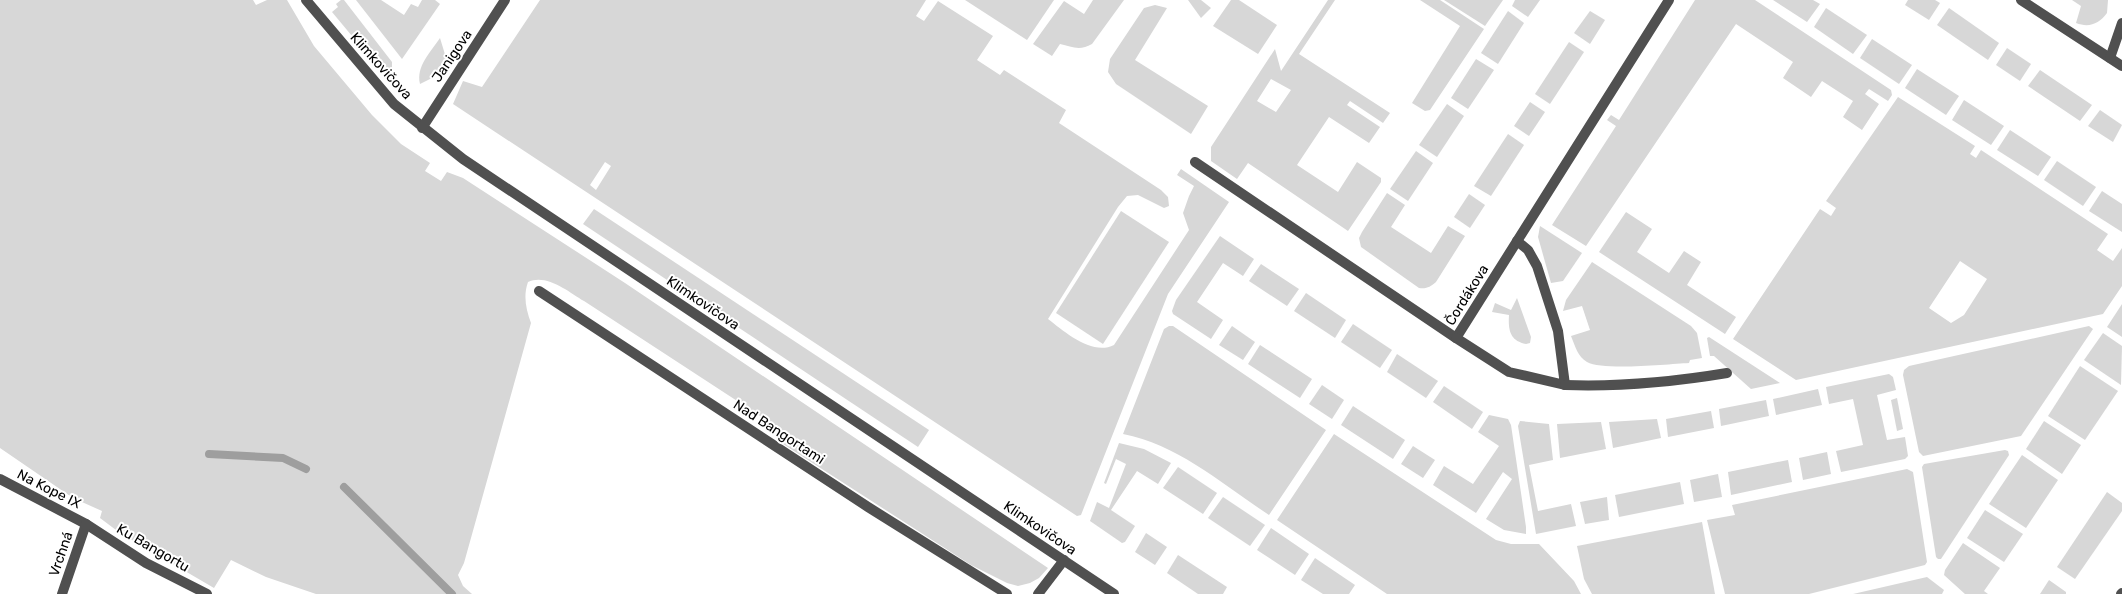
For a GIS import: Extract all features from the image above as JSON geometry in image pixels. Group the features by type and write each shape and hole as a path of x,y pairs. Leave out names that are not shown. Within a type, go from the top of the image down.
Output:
{"street":[{"name":"Klimkovičova","path":"306,0 394,104 463,159 1114,594"},
{"name":"Janigova","path":"422,128 505,0"},
{"name":"Čordákova","path":"1195,162 1456,338 1669,0"},
{"path":"2021,0 2122,66"},
{"path":"2110,58 2122,23"},
{"path":"1517,241 1528,250 1537,266 1558,331 1565,385"},
{"name":"Nad Bangortami","path":"539,291 868,507 1007,594"},
{"path":"1456,338 1509,372 1565,385 1606,386 1646,384 1689,380 1728,372"},
{"name":"Na Kope IX","path":"0,479 86,524"},
{"name":"Vrchná","path":"62,594 86,524"},
{"name":"Ku Bangortu","path":"86,524 146,563 207,594"},
{"path":"1038,594 1064,560"}],"shaded area":[{"path":"0,0 253,0 256,5 267,0 287,0 314,46 372,115 401,144 430,163 425,171 441,181 447,172 463,178 625,283 1048,568 1039,578 1018,586 1007,583 971,565 780,442 768,421 564,289 550,282 535,280 528,282 525,297 531,323 464,563 458,575 463,586 472,594 316,594 266,577 231,560 214,588 120,533 100,518 102,511 73,498 0,448"},
{"path":"344,0 392,62 392,68 387,76 381,70 378,60 372,60 332,12 338,7 336,4"},
{"path":"356,0 381,0 404,15 411,4 418,7 422,0 435,0 440,4 402,59"},
{"path":"540,0 926,0 916,16 924,21 938,1 993,36 977,60 1000,75 1004,70 1066,110 1059,123 1161,190 1168,197 1169,206 1164,208 1138,195 1127,196 1118,207 1048,319 1079,341 1097,347 1106,348 1114,345 1189,230 1183,213 1194,186 1177,175 1181,169 1229,202 1168,294 1081,515 1077,516 453,104 463,81 482,87","holes":["605,162 611,166 596,190 590,185"]},
{"path":"965,0 1054,0 1027,40"},
{"path":"1093,0 1124,0 1092,44 1080,48 1060,44 1052,56 1033,44 1064,1 1084,14"},
{"path":"1188,0 1201,0 1211,8 1201,18"},
{"path":"1231,0 1239,0 1277,25 1258,54 1213,26"},
{"path":"1328,0 1335,0 1299,54 1390,113 1383,123 1350,101 1347,105 1380,127 1369,143 1329,117 1297,165 1338,192 1357,162 1381,178 1381,182 1348,231 1248,163 1237,179 1211,161 1211,147 1275,49 1281,71","holes":["1271,79 1291,90 1276,112 1257,101"]},
{"path":"1420,0 1440,0 1484,29 1430,110 1425,111 1412,103 1460,26"},
{"path":"1444,0 1503,0 1485,26"},
{"path":"1515,0 1540,0 1528,17 1512,6"},
{"path":"1695,0 1755,0 1891,90 1892,95 1888,101 1869,89 1865,94 1879,104 1862,130 1843,117 1853,101 1822,81 1811,97 1783,78 1793,62 1736,24 1586,246 1552,225 1616,126 1607,120 1611,115 1619,120"},
{"path":"1773,0 1813,0 1820,4 1807,22"},
{"path":"1908,0 1935,0 1940,3 1929,20 1905,5"},
{"path":"2072,0 2108,0 2107,13 2101,20 2093,24 2076,23 2081,6"},
{"path":"1155,5 1167,8 1135,60 1208,106 1191,134 1116,84 1108,72 1110,59 1144,8"},
{"path":"1826,8 1867,35 1853,54 1814,27"},
{"path":"1949,8 1999,43 1988,60 1937,25"},
{"path":"1508,11 1524,23 1498,64 1481,53"},
{"path":"1590,11 1605,20 1590,44 1574,33"},
{"path":"440,38 447,61 432,78 420,84 419,77 422,65"},
{"path":"1872,39 1912,65 1899,84 1860,58"},
{"path":"1569,42 1584,52 1550,104 1535,94"},
{"path":"2007,48 2031,64 2020,81 1996,65"},
{"path":"1476,59 1494,70 1468,109 1451,98"},
{"path":"1917,69 1959,96 1946,115 1905,88"},
{"path":"2040,70 2092,105 2080,121 2028,86"},
{"path":"1898,97 1975,146 1970,154 1976,158 1981,150 2108,234 2097,250 2113,261 2122,248 2122,286 2103,314 1796,380 1733,339 1820,209 1831,216 1836,208 1826,201","holes":["1960,261 1987,279 1964,315 1951,323 1929,308"]},
{"path":"1964,100 2004,126 1991,145 1952,120"},
{"path":"1530,102 1545,112 1529,136 1514,126"},
{"path":"1447,104 1464,116 1437,157 1419,145"},
{"path":"2100,110 2122,125 2113,142 2088,126"},
{"path":"2010,130 2051,157 2038,176 1997,150"},
{"path":"1508,134 1524,145 1491,196 1474,186"},
{"path":"1416,151 1433,163 1408,201 1390,189"},
{"path":"2057,161 2096,187 2083,206 2044,180"},
{"path":"2102,191 2122,204 2122,232 2089,211"},
{"path":"1387,193 1405,205 1391,227 1431,253 1448,226 1465,236 1436,282 1428,287 1419,288 1361,247 1359,238"},
{"path":"1469,194 1485,205 1470,228 1454,217"},
{"path":"594,209 929,430 918,447 583,224"},
{"path":"1121,211 1169,242 1103,344 1056,313"},
{"path":"1626,212 1652,229 1637,252 1669,273 1684,251 1701,262 1687,285 1736,317 1725,334 1599,252"},
{"path":"1540,226 1582,253 1563,281 1551,283 1538,237"},
{"path":"1220,236 1254,259 1243,276 1223,263 1197,302 1223,320 1211,339 1173,314 1172,311 1176,300"},
{"path":"1592,262 1691,326 1697,333 1702,358 1690,360 1689,363 1621,367 1595,365 1584,360 1577,351 1571,336 1590,330 1582,306 1563,311 1566,300"},
{"path":"1261,264 1299,289 1287,306 1249,281"},
{"path":"1306,293 1346,320 1335,338 1294,311"},
{"path":"1517,298 1531,337 1530,343 1526,344 1516,340 1511,334 1509,315 1492,312 1495,303 1511,310"},
{"path":"2122,304 2122,337 2107,327"},
{"path":"1353,324 1392,350 1380,368 1341,342"},
{"path":"1173,326 1326,430 1269,515 1181,456 1143,439 1123,434 1164,329"},
{"path":"1232,326 1255,342 1243,360 1219,345"},
{"path":"2089,326 2093,329 2021,436 1923,456 1919,452 1903,375 1904,370 1909,366"},
{"path":"2103,333 2122,346 2121,385 2084,360"},
{"path":"1709,337 1780,383 1751,389 1714,356 1710,356 1707,338"},
{"path":"1260,345 1312,379 1300,398 1248,364"},
{"path":"1397,354 1438,381 1426,398 1387,372"},
{"path":"2080,366 2118,391 2085,440 2048,416"},
{"path":"1889,374 1893,377 1896,390 1877,395 1887,440 1905,437 1908,456 1905,459 1841,472 1836,451 1863,445 1853,399 1829,404 1826,387"},
{"path":"1322,385 1344,400 1332,419 1309,404"},
{"path":"1444,386 1483,412 1472,429 1433,402"},
{"path":"1818,389 1822,405 1776,415 1773,399"},
{"path":"1897,398 1903,429 1897,431 1891,400"},
{"path":"1766,400 1769,416 1721,426 1719,409"},
{"path":"1353,406 1405,440 1393,459 1341,425"},
{"path":"1711,411 1714,428 1668,437 1666,419"},
{"path":"1489,415 1508,419 1511,425 1526,534 1504,530 1486,519 1512,479 1503,472 1476,513 1433,485 1444,466 1473,484 1499,446 1478,432"},
{"path":"1657,419 1661,438 1613,448 1609,422"},
{"path":"1520,421 1549,424 1553,460 1529,465 1538,511 1571,504 1576,526 1536,534 1518,426"},
{"path":"2044,421 2081,445 2062,474 2026,449"},
{"path":"1601,422 1606,449 1560,458 1557,424"},
{"path":"1334,434 1496,540 1511,544 1539,544 1574,581 1581,594 1387,594 1277,520"},
{"path":"1119,443 1144,449 1171,463 1158,484 1137,471 1111,510 1135,526 1125,542 1122,543 1090,521 1097,502 1109,508 1126,464 1116,459 1106,484 1104,483"},
{"path":"1413,446 1435,460 1423,478 1401,464"},
{"path":"2008,451 2009,455 1941,559 1938,559 1936,557 1922,467 1924,464"},
{"path":"1827,452 1831,474 1803,480 1799,458"},
{"path":"2022,455 2058,480 2026,528 1989,504"},
{"path":"1788,460 1792,482 1731,495 1728,472"},
{"path":"1178,467 1217,493 1203,514 1163,488"},
{"path":"1907,469 1913,472 1927,562 1925,565 1809,594 1725,594 1707,520 1735,515 1732,505"},
{"path":"1718,474 1722,497 1694,502 1690,480"},
{"path":"1680,482 1684,504 1619,517 1615,495"},
{"path":"2107,492 2122,503 2122,511 2075,579 2057,567"},
{"path":"1223,497 1265,525 1250,546 1208,518"},
{"path":"1607,497 1609,520 1585,524 1580,502"},
{"path":"1985,510 2023,534 2004,562 1967,538"},
{"path":"1702,522 1715,594 1592,594 1584,579 1577,546"},
{"path":"1271,528 1309,554 1295,575 1257,550"},
{"path":"1146,533 1167,547 1155,565 1135,552"},
{"path":"1963,543 2000,568 1984,591 1988,594 1965,594 1944,575 1945,570"},
{"path":"1178,555 1227,587 1223,594 1198,594 1167,573"},
{"path":"1315,558 1355,585 1349,594 1323,594 1301,580"},
{"path":"1927,577 1944,590 1942,594 1853,594"},
{"path":"2049,580 2066,592 2066,594 2040,594"}],"waterway":[{"path":"209,454 283,458 306,469"},
{"path":"344,487 452,594"}]}
